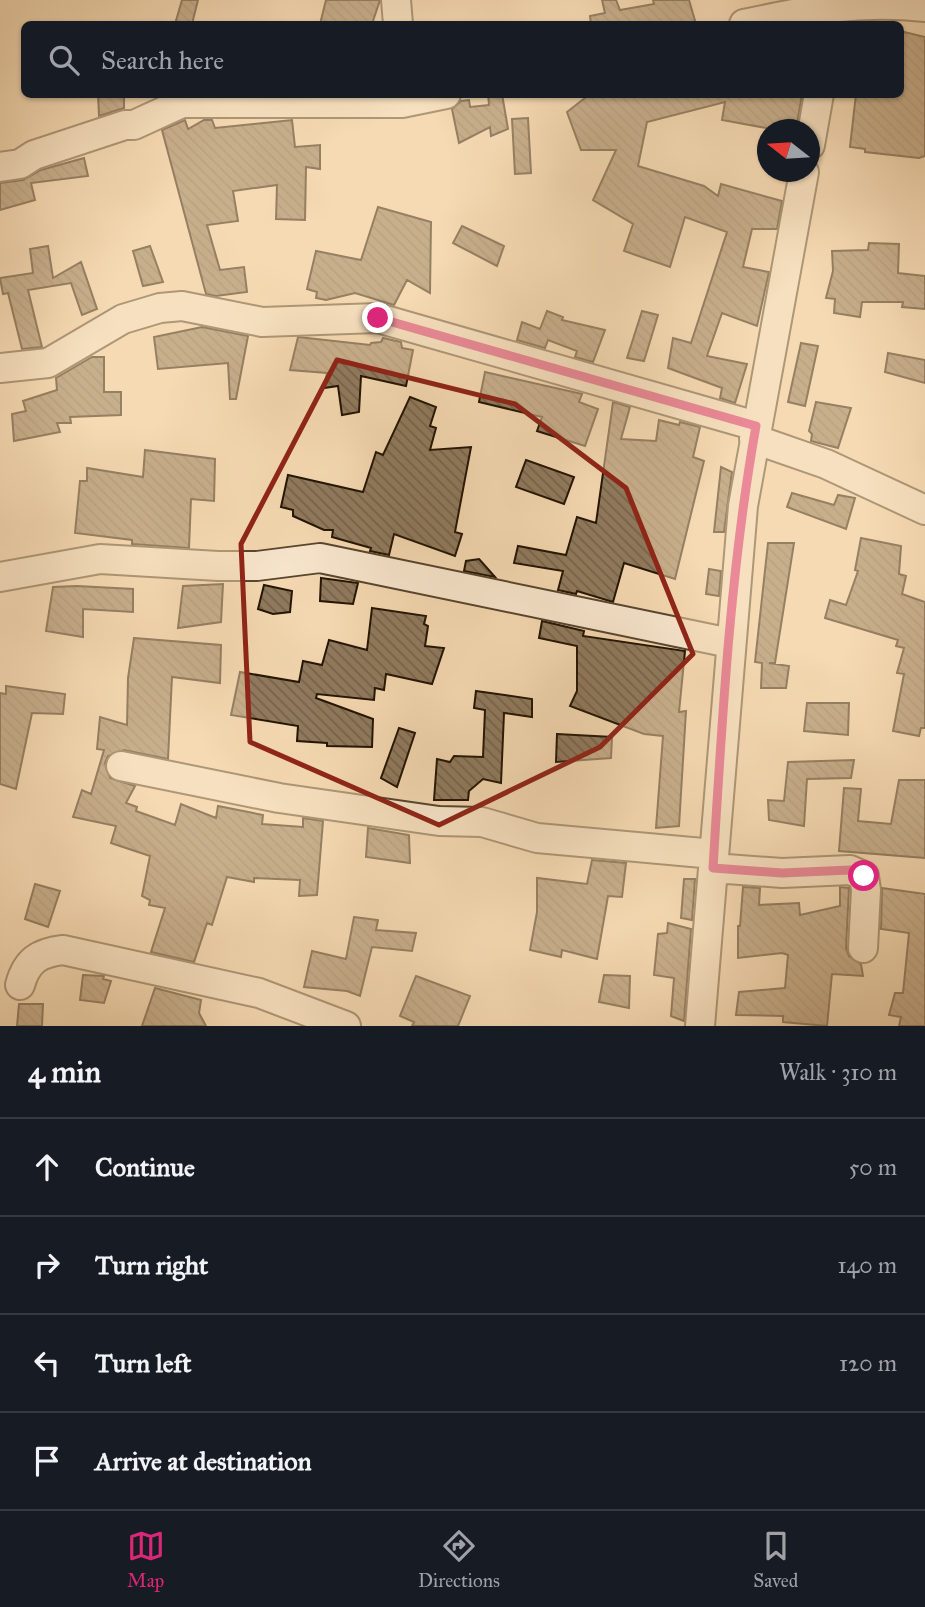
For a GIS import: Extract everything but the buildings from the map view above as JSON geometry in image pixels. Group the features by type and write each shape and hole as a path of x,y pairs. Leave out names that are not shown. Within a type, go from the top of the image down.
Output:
{"street":[{"path":"396,0 398,21"},
{"path":"762,21 836,9 865,1 925,7"},
{"path":"815,119 818,98"},
{"path":"0,166 20,164 34,155 125,125 134,125 182,103 402,99"},
{"path":"700,1026 743,506 802,182"},
{"path":"0,368 48,363 123,319 160,308 182,306 262,322 378,318 755,433 925,510"},
{"path":"0,578 100,559 257,566 320,558 730,643"},
{"path":"121,766 279,799 439,821 482,821 537,838 713,861 782,873 850,870 864,876 866,890 863,948"},
{"path":"20,985 23,973 35,957 63,950 259,993 346,1026"}],"highlighted area":[{"path":"337,360 515,404 626,488 693,654 600,747 439,825 250,742 241,544"}],"route":[{"path":"378,318 756,426 743,506 713,868 782,873 850,870 864,876"}]}
